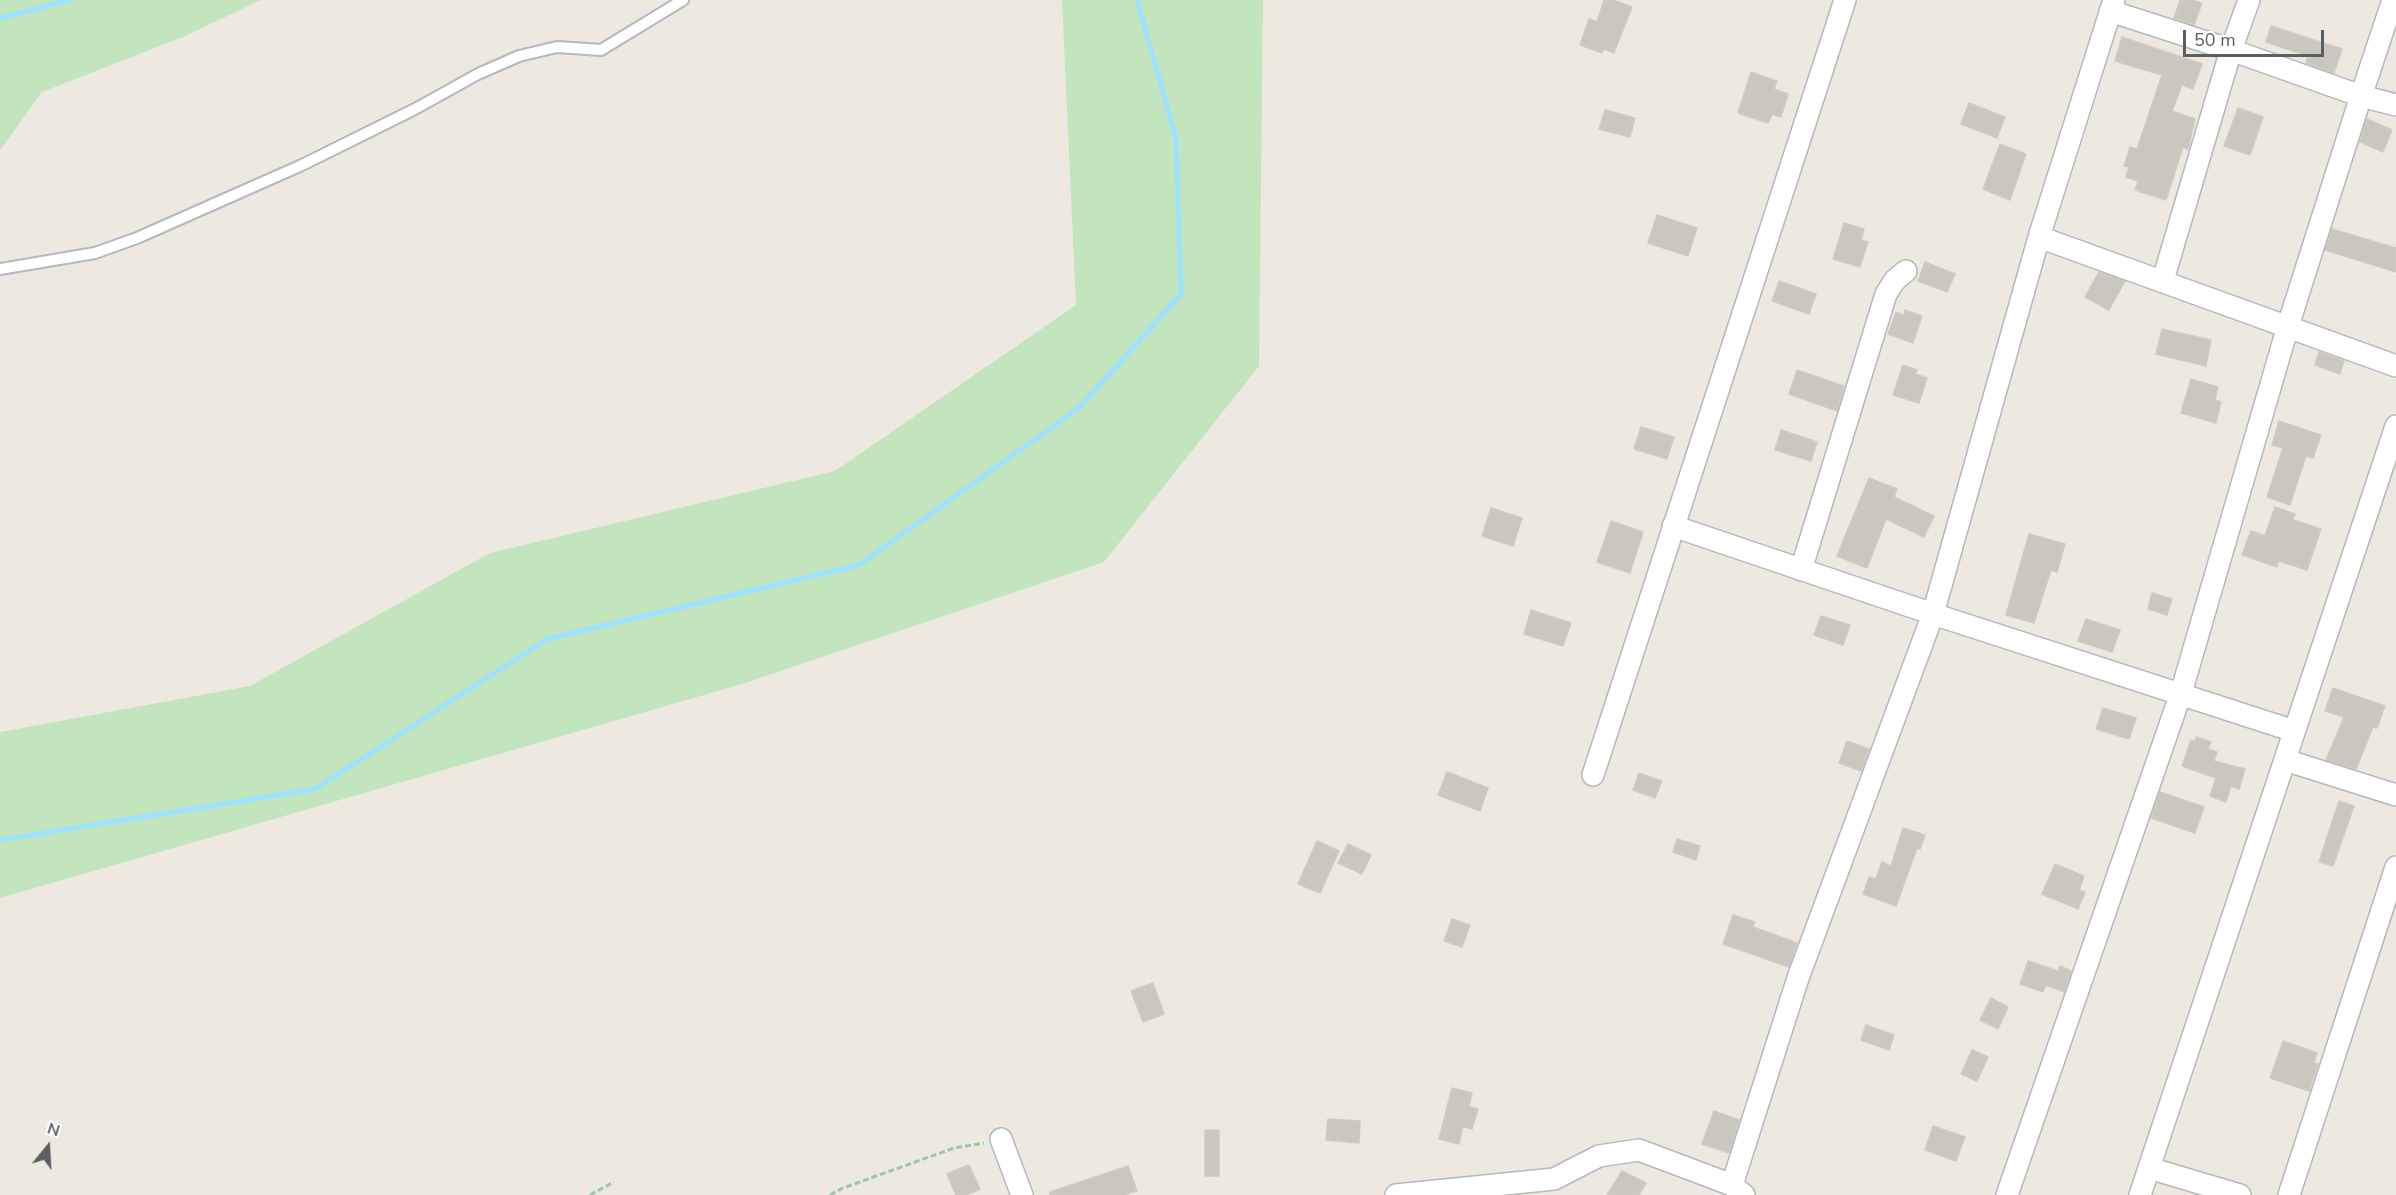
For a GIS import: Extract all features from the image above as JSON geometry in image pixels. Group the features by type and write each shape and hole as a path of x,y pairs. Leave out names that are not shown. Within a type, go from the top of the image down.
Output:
{"street":[{"path":"1593,775 1845,0"},
{"path":"2163,280 2231,50 2249,0"},
{"path":"2007,1195 2181,693 2288,326 2393,0"},
{"path":"1396,1195 1554,1179 1599,1156 1639,1149 1738,1190 1798,978 1933,614 2039,237 2097,49 2108,4 2361,96 2396,105"},
{"path":"2039,237 2396,366"},
{"path":"1801,570 1883,304 1895,280 1906,271"},
{"path":"2140,1195 2396,426"},
{"path":"1673,526 1933,614 2294,731"},
{"path":"2285,760 2396,795"},
{"path":"2289,1195 2396,867"},
{"path":"1001,1139 1022,1195"},
{"path":"2149,1168 2241,1195"}],"lane":[{"path":"0,269 95,254 136,238 302,165 415,109 478,74 519,56 557,47 601,50 683,0"}],"path":[{"path":"830,1195 843,1188 954,1149 1001,1139"},
{"path":"590,1195 614,1182"}],"green space":[{"path":"0,0 261,0 183,37 42,92 0,150"},
{"path":"1062,0 1263,0 1259,366 1104,562 742,684 0,898 0,732 250,686 490,553 835,471 1076,305"}],"building":[{"path":"1604,0 1613,0 1632,7 1614,53 1604,49 1602,53 1580,45 1589,19 1597,22"},
{"path":"2180,0 2202,3 2194,25 2174,18"},
{"path":"2271,26 2342,49 2334,73 2306,63 2308,56 2266,42"},
{"path":"2122,37 2202,64 2193,89 2182,85 2172,111 2195,119 2188,149 2183,147 2166,200 2135,190 2138,181 2126,177 2129,167 2124,166 2130,147 2137,149 2162,75 2115,61"},
{"path":"1751,72 1777,81 1774,89 1788,94 1781,117 1772,114 1768,123 1738,113"},
{"path":"1969,103 2005,117 1997,138 1961,124"},
{"path":"2238,108 2263,117 2250,155 2224,146"},
{"path":"1605,110 1635,118 1630,137 1599,129"},
{"path":"2367,119 2392,130 2383,152 2360,142"},
{"path":"2000,144 2026,154 2010,200 1983,189"},
{"path":"1657,215 1697,228 1688,256 1648,243"},
{"path":"1844,223 1864,229 1861,240 1868,242 1860,267 1833,259"},
{"path":"2332,229 2396,248 2396,272 2325,250"},
{"path":"1925,262 1955,274 1947,292 1918,281"},
{"path":"2099,272 2125,281 2109,310 2085,297"},
{"path":"1779,281 1816,294 1809,314 1772,301"},
{"path":"1905,310 1922,316 1913,343 1888,334 1896,312 1904,315"},
{"path":"2162,329 2211,340 2206,366 2156,354"},
{"path":"2319,352 2344,361 2340,374 2315,365"},
{"path":"1903,365 1917,370 1915,374 1927,378 1919,403 1893,395"},
{"path":"1797,370 1844,386 1837,411 1789,394"},
{"path":"2191,379 2218,387 2215,400 2221,402 2216,423 2181,413"},
{"path":"2279,421 2321,435 2313,458 2306,456 2290,505 2267,497 2283,448 2272,445"},
{"path":"1641,427 1674,437 1667,459 1634,449"},
{"path":"1781,430 1817,442 1811,461 1775,450"},
{"path":"1869,478 1897,489 1894,497 1934,516 1924,537 1886,519 1867,568 1837,556"},
{"path":"2275,507 2295,514 2293,520 2321,529 2307,570 2279,561 2277,567 2242,555 2251,531 2265,536"},
{"path":"1491,508 1522,518 1513,546 1482,536"},
{"path":"1611,521 1643,532 1630,573 1597,562"},
{"path":"2029,534 2065,544 2057,572 2051,570 2034,623 2006,615"},
{"path":"2152,593 2172,599 2167,615 2148,609"},
{"path":"1531,610 1571,623 1563,646 1524,634"},
{"path":"1821,616 1850,625 1843,645 1814,635"},
{"path":"2086,619 2120,630 2112,652 2078,641"},
{"path":"2333,688 2385,706 2377,728 2373,727 2356,769 2326,760 2344,717 2325,711"},
{"path":"2103,708 2136,718 2129,739 2096,729"},
{"path":"2196,737 2211,742 2208,749 2217,752 2214,761 2245,769 2239,789 2231,786 2226,802 2210,796 2216,778 2182,766 2191,740 2195,741"},
{"path":"1847,741 1869,749 1861,771 1839,763"},
{"path":"1447,772 1488,788 1480,811 1438,795"},
{"path":"1639,773 1662,781 1655,798 1633,790"},
{"path":"2160,792 2204,807 2195,833 2151,818"},
{"path":"2339,801 2354,806 2333,866 2319,862"},
{"path":"1903,828 1925,835 1920,849 1917,848 1896,906 1863,894 1869,877 1876,879 1882,862 1891,866"},
{"path":"1677,839 1700,846 1696,860 1673,852"},
{"path":"1317,841 1339,851 1320,893 1298,884"},
{"path":"1348,844 1371,855 1362,874 1338,863"},
{"path":"2055,864 2084,876 2079,890 2085,892 2078,909 2042,894"},
{"path":"1733,915 1755,922 1753,927 1797,943 1789,967 1723,944"},
{"path":"1452,919 1470,925 1462,947 1444,941"},
{"path":"2028,961 2058,971 2060,966 2071,971 2064,992 2046,985 2043,992 2020,984"},
{"path":"1153,983 1164,1014 1143,1022 1131,991"},
{"path":"1991,998 2008,1007 1998,1029 1980,1020"},
{"path":"1866,1025 1894,1035 1889,1050 1861,1040"},
{"path":"2283,1041 2317,1053 2314,1063 2318,1064 2309,1091 2270,1078"},
{"path":"1972,1050 1988,1057 1977,1081 1961,1074"},
{"path":"1452,1088 1472,1093 1469,1107 1478,1109 1472,1129 1463,1126 1459,1144 1439,1139"},
{"path":"1714,1111 1739,1120 1729,1153 1702,1144"},
{"path":"1328,1119 1360,1121 1359,1143 1326,1140"},
{"path":"1933,1126 1965,1137 1956,1161 1925,1150"},
{"path":"1205,1130 1219,1130 1219,1176 1205,1176"},
{"path":"969,1165 980,1189 967,1195 956,1195 947,1174"},
{"path":"1128,1166 1137,1191 1124,1195 1050,1195 1050,1192"},
{"path":"1622,1171 1646,1183 1639,1195 1607,1195"}],"waterway":[{"path":"0,18 69,0"},
{"path":"0,840 315,789 547,639 859,565 1079,408 1181,294 1176,138 1137,0"}]}
